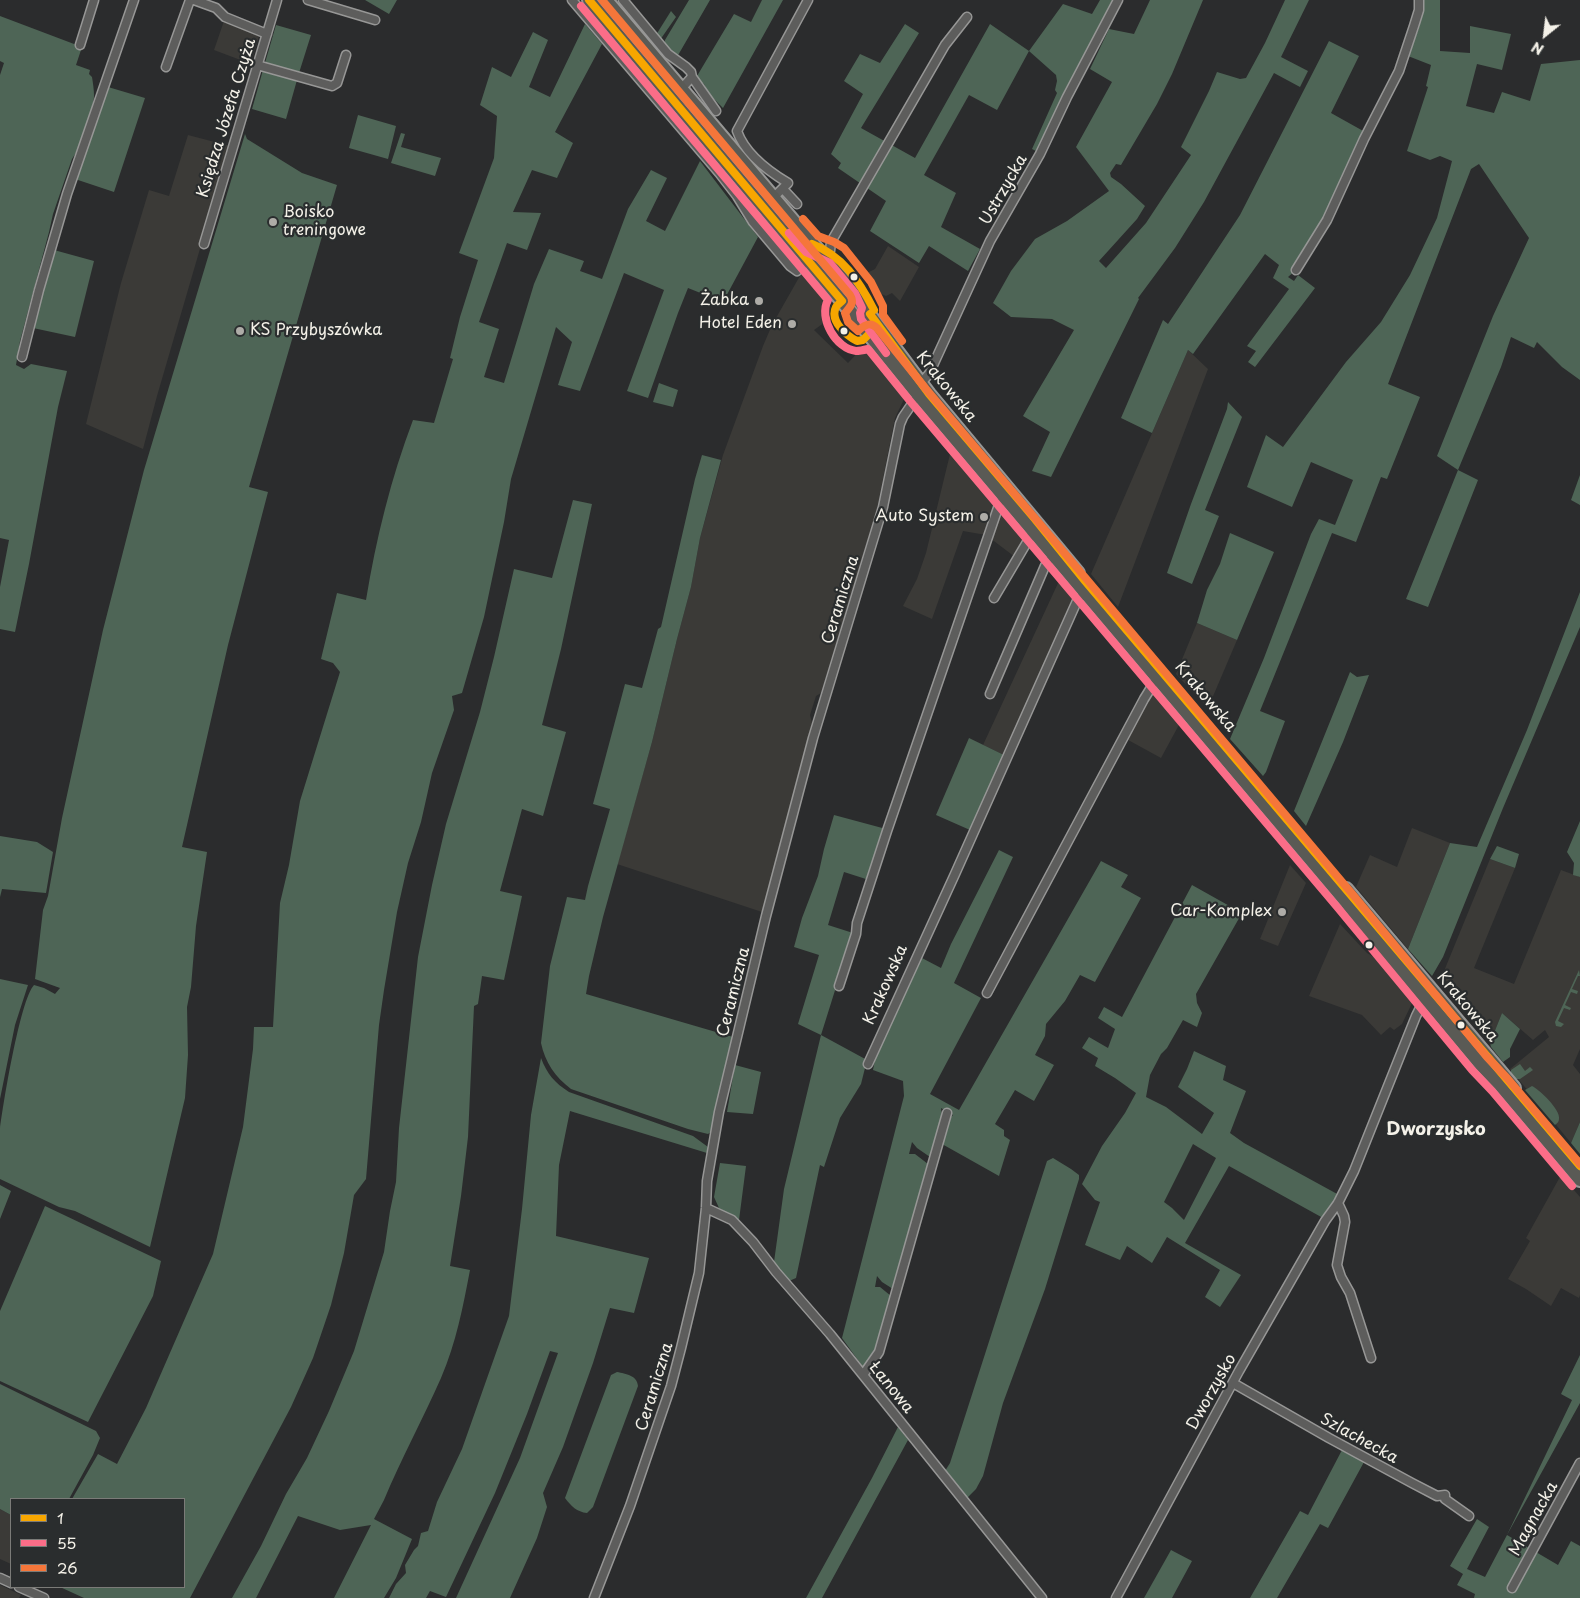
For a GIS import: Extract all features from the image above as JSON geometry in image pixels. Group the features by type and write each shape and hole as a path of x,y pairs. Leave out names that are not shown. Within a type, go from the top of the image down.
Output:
{"main road":[{"name":"Krakowska","path":"589,0 807,260 1086,581 1580,1180"},
{"name":"Krakowska","path":"606,0 866,308 919,389 1053,556 1339,894 1580,1165"}],"street":[{"path":"80,45 94,0"},
{"path":"22,357 67,194 134,0"},
{"path":"166,67 190,0"},
{"path":"194,0 216,8 225,18 267,34"},
{"name":"Księdza Józefa Czyża","path":"204,244 277,0"},
{"path":"308,0 375,20"},
{"path":"572,0 720,174 737,196 753,222 790,266 797,271 807,260"},
{"path":"623,0 668,54 691,72 692,77 716,111"},
{"path":"773,198 788,183 769,172 760,164 740,140 737,131 808,0"},
{"name":"Ustrzycka","path":"919,389 943,347 990,241 1036,161 1118,0"},
{"path":"1296,270 1327,220 1398,71 1419,10 1419,0"},
{"path":"830,251 831,242 945,45 967,16"},
{"path":"257,65 332,86 337,83 346,55"},
{"path":"681,89 692,77"},
{"path":"783,189 797,204"},
{"name":"Ceramiczna","path":"594,1598 630,1506 671,1386 699,1273 707,1181 719,1112 766,916 813,738 883,508 900,424 919,389"},
{"path":"839,986 887,830 1000,502 1004,497"},
{"path":"994,598 1033,532"},
{"path":"990,694 1045,566 1053,556"},
{"name":"Krakowska","path":"868,1064 1077,601 1085,593"},
{"path":"987,993 1144,698 1157,678"},
{"name":"Dworzysko","path":"1116,1598 1233,1383 1325,1221 1338,1202 1354,1171 1416,1016 1430,996"},
{"path":"862,1375 879,1352 947,1113"},
{"path":"1338,1202 1345,1222 1337,1265 1350,1293 1371,1358"},
{"name":"Łanowa","path":"706,1208 732,1220 753,1242 776,1272 830,1334 1042,1598"},
{"name":"Szlachecka","path":"1233,1383 1412,1483 1437,1496 1445,1495 1445,1499 1469,1516"},
{"name":"Magnacka","path":"1512,1588 1580,1463"},
{"path":"21,1588 44,1598"}],"shaded area":[{"path":"224,21 259,36 251,64 214,50"},
{"path":"188,135 230,146 143,449 86,424 121,283 149,190 169,196"},
{"path":"888,246 919,267 900,301 892,293 886,296 879,293 866,282 863,275 875,269"},
{"path":"801,274 831,307 828,320 814,330 848,363 864,346 905,397 895,418 877,509 821,693 816,696 810,715 812,723 762,912 617,864 652,742 691,587 700,538 723,455 772,325"},
{"path":"1188,350 1208,369 1118,607 1091,574"},
{"path":"951,450 1027,536 1015,557 986,535 963,531 932,619 903,606 917,579 926,553"},
{"path":"1059,581 1074,598 1004,755 983,745"},
{"path":"1197,623 1237,640 1208,708 1176,674"},
{"path":"1148,683 1180,723 1161,758 1119,735"},
{"path":"1412,828 1450,843 1408,949 1356,887 1370,855 1397,867"},
{"path":"1490,859 1515,868 1474,968 1514,984 1561,870 1580,877 1580,1049 1573,1065 1580,1074 1580,1122 1571,1143 1510,1069 1549,1037 1545,1030 1533,1040 1502,1013 1490,1043 1460,1004 1462,1000 1442,976"},
{"name":"Car-Komplex","path":"1290,865 1306,883 1278,946 1260,939"},
{"path":"1340,924 1367,953 1388,965 1415,997 1402,1024 1394,1030 1390,1027 1381,1035 1362,1015 1309,996"},
{"path":"1561,1175 1580,1197 1580,1295 1579,1298 1561,1288 1551,1306 1508,1279 1530,1241 1526,1238"},
{"path":"0,1509 10,1514 10,1564 0,1559"},
{"path":"0,1585 21,1595 19,1598 0,1598"}],"green space":[{"path":"365,0 397,0 389,14"},
{"path":"689,0 710,0 677,57 664,45 665,40"},
{"path":"762,0 783,0 723,108 708,93 704,84 697,80 697,76 734,14 751,22"},
{"path":"1100,0 1114,0 1036,151 1032,149 1057,93 1055,90 1057,81 1056,75 1029,51 1063,4 1092,14"},
{"path":"1150,0 1203,0 1172,74 1157,104 1121,165 1116,164 1110,173 1111,177 1145,206 1137,219 1099,261 1106,268 1146,223 1191,155 1181,147 1217,72 1240,79 1246,78 1285,0 1309,0 1281,57 1308,71 1300,87 1274,73 1204,202 1175,248 1138,298 1051,477 1032,471 1050,432 1023,416 1074,330 1052,319 1011,317 993,303 1011,271 1035,239 1067,221 1109,191 1076,147 1112,82 1090,69 1109,29 1134,34"},
{"path":"1423,0 1440,0 1440,51 1470,53 1470,26 1511,34 1502,70 1477,64 1466,106 1494,113 1502,92 1530,101 1541,64 1580,60 1580,380 1562,367 1537,342 1534,348 1511,337 1501,367 1458,470 1437,456 1493,316 1529,238 1479,164 1471,169 1388,384 1420,397 1387,479 1381,477 1356,542 1332,533 1260,711 1285,721 1263,776 1230,739 1264,658 1311,534 1319,519 1335,525 1353,480 1311,462 1292,507 1247,487 1266,435 1283,447 1346,362 1381,322 1410,275 1437,218 1452,161 1440,156 1430,160 1407,151 1428,87 1426,86 1431,65 1408,56 1419,28"},
{"path":"671,11 676,17 660,40 656,35"},
{"path":"0,16 82,47 76,65 90,70 89,74 92,77 94,94 86,129 72,159 53,214 20,341 16,365 24,369 31,364 67,371 58,407 15,632 0,629 0,587 9,540 0,538 0,75 4,63 0,61"},
{"path":"585,24 602,44 555,132 573,143 557,178 532,170 513,212 541,213 527,250 507,243 479,322 499,329 484,377 504,383 534,284 549,249 584,261 580,271 602,279 628,209 651,170 667,178 646,221 665,231 700,161 758,237 723,302 688,288 648,398 627,391 664,290 624,273 580,391 558,385 572,342 556,327 511,479 484,617 462,693 452,696 454,710 432,773 421,822 408,863 397,912 379,1025 366,1179 354,1195 344,1253 331,1305 313,1358 291,1407 190,1598 84,1598 62,1588 185,1588 185,1498 73,1498 98,1454 117,1464 146,1408 213,1254 243,1127 254,1027 273,1027 280,903 289,865 300,801 340,672 333,663 321,659 337,593 366,600 374,554 385,509 413,420 434,423 453,359 450,358 460,317 478,260 459,253 494,158 497,116 480,105 492,67 511,77 533,32 548,40 529,87 550,97"},
{"path":"905,24 919,33 861,128 915,158 990,24 1029,51 997,110 969,95 924,175 956,193 941,227 980,249 968,271 929,246 919,263 870,231 886,201 838,168 841,163 831,154 863,94 844,81 860,54 880,63"},
{"path":"276,25 311,35 299,73 265,63"},
{"path":"1329,41 1359,56 1331,113 1365,132 1329,209 1296,270 1288,277 1294,281 1298,275 1315,288 1255,367 1248,362 1256,351 1247,346 1289,289 1273,278 1279,265 1265,254 1193,354 1188,350 1152,433 1121,418 1163,320 1168,324 1240,215"},
{"path":"263,70 297,80 286,119 252,109"},
{"path":"108,87 145,98 114,192 75,179"},
{"path":"358,115 396,126 388,159 349,148"},
{"path":"401,133 405,134 401,147 441,158 435,176 391,163"},
{"path":"245,134 247,139 302,173 337,185 249,487 268,492 228,645 182,847 207,852 187,1007 188,1055 185,1098 150,1247 75,1211 59,1207 0,1179 0,1129 13,1054 23,1010 29,995 34,985 55,994 60,988 35,979 43,910 48,896 62,818 103,630 144,470"},
{"path":"54,250 94,261 75,337 33,328"},
{"path":"659,383 678,390 673,407 653,402"},
{"path":"1228,402 1242,417 1205,510 1219,516 1192,584 1167,573"},
{"path":"702,455 721,460 700,538 691,587 652,742 603,917 586,994 733,1037 712,1131 708,1134 571,1089 552,1069 545,1057 541,1043 550,966 567,897 585,900 610,809 593,804 625,684 642,688 658,629 661,627"},
{"path":"1458,470 1478,480 1428,607 1406,599"},
{"path":"1580,475 1580,505 1571,500"},
{"path":"573,500 592,504 561,649 542,725 566,732 543,816 522,809 500,891 522,896 504,980 482,976 478,1004 474,1006 468,1137 450,1266 470,1270 458,1325 446,1365 374,1519 412,1539 396,1578 384,1598 334,1598 371,1525 340,1530 298,1516 256,1598 232,1598 261,1546 286,1494 307,1458 354,1351 384,1252 396,1182 399,1128 418,957 446,824 480,712 514,569 552,578"},
{"path":"1230,533 1274,552 1237,640 1197,623 1207,590 1220,564"},
{"path":"1580,592 1580,627 1503,808 1443,957 1432,976 1408,949 1450,843 1477,847 1527,730"},
{"path":"1350,672 1357,677 1369,675 1343,742 1306,826 1294,811"},
{"path":"969,738 1004,755 970,830 936,815"},
{"path":"834,815 886,829 869,880 844,872 828,925 853,933 821,1035 798,1024 819,955 794,947 802,918 818,876"},
{"path":"1580,821 1580,877 1573,875 1574,863 1567,852"},
{"path":"0,836 37,842 53,852 46,893 2,889 0,897"},
{"path":"1497,846 1519,854 1515,868 1490,859"},
{"path":"999,850 1013,857 954,983 981,998 930,1094 959,1110 1101,861 1128,875 1121,887 1141,898 1095,982 1080,975 1065,1001 1046,1024 1045,1036 1035,1055 1054,1065 1034,1101 1015,1090 995,1124 1004,1130 1004,1136 1010,1140 999,1176 942,1144 949,1119 953,1115 941,1108 942,1116 930,1157 912,1142 909,1154 915,1154 928,1164 893,1289 882,1282 877,1276 875,1287 880,1287 891,1296 877,1346 863,1367 842,1338 904,1096 903,1081 873,1070 875,1060 920,957 941,968 951,944"},
{"path":"1192,885 1242,913 1196,994 1197,1003 1202,1013 1197,1027 1183,1020 1150,1075 1146,1097 1166,1107 1202,1134 1214,1113 1178,1087 1194,1051 1226,1066 1223,1080 1246,1091 1230,1133 1244,1143 1339,1195 1323,1218 1229,1166 1185,1243 1241,1275 1220,1307 1205,1297 1220,1270 1167,1237 1152,1263 1127,1246 1120,1260 1085,1245 1100,1202 1095,1200 1082,1184 1102,1146 1125,1113 1136,1093 1095,1066 1098,1058 1082,1048 1089,1037 1108,1048 1115,1029 1098,1018 1104,1007 1122,1017","holes":["1193,1144 1216,1158 1184,1220 1164,1202"]},
{"path":"1579,970 1580,976 1578,976 1572,989 1578,991 1577,994 1571,992 1565,1005 1571,1008 1570,1010 1564,1008 1558,1021 1564,1024 1561,1027 1556,1026 1555,1022"},
{"path":"0,979 28,985 15,1025 0,1099"},
{"path":"1502,1013 1520,1029 1510,1049 1510,1057 1503,1062 1490,1043"},
{"path":"821,1035 867,1060 861,1084 840,1118 824,1167 820,1165 796,1278 789,1281 774,1262 784,1189"},
{"path":"541,1058 552,1078 569,1092 693,1136 708,1147 707,1153 570,1111 559,1165 556,1236 649,1258 634,1313 610,1308 593,1363 563,1447 543,1493 547,1507 537,1538 510,1598 456,1598 520,1458 558,1353 550,1351 495,1493 446,1597 430,1591 426,1598 389,1598 396,1584 406,1573 405,1565 418,1546 421,1533 428,1531 437,1502 462,1449 509,1316 531,1115"},
{"path":"1520,1064 1525,1071 1530,1067 1533,1070 1520,1079 1516,1079 1511,1070"},
{"path":"735,1065 761,1072 753,1114 727,1112"},
{"path":"1532,1086 1544,1095 1557,1110 1559,1120 1555,1125 1525,1090"},
{"path":"1580,1122 1580,1154 1571,1143"},
{"path":"1053,1158 1079,1175 1079,1179 1045,1289 1003,1403 983,1476 976,1489 967,1498 945,1471 950,1463 1047,1161"},
{"path":"720,1163 746,1166 739,1220 719,1208 714,1197"},
{"path":"0,1185 11,1191 0,1219"},
{"path":"45,1206 161,1261 153,1296 88,1422 0,1381 0,1311"},
{"path":"1580,1355 1580,1403 1507,1535 1572,1400 1561,1394"},
{"path":"617,1372 627,1374 636,1379 638,1386 593,1507 587,1513 574,1508 565,1498 611,1375"},
{"path":"0,1384 96,1431 100,1438 70,1498 10,1498 10,1514 0,1509"},
{"path":"898,1427 908,1440 822,1598 806,1598 872,1478"},
{"path":"1342,1450 1364,1462 1328,1528 1320,1524 1277,1598 1250,1598 1300,1511 1308,1515"},
{"path":"1477,1519 1489,1527 1467,1569 1485,1577 1507,1535 1558,1565 1571,1541 1580,1546 1580,1598 1474,1598 1475,1594 1457,1585 1463,1574 1450,1566"},
{"path":"1171,1550 1192,1561 1172,1598 1144,1598"}],"transit line":[{"name":"1","path":"589,0 842,301"},
{"name":"26","path":"602,0 850,295 852,303 845,313 848,322 858,331 867,325 877,328 926,389 1354,896 1487,1057 1580,1164"},
{"name":"55","path":"581,6 828,300 825,315 827,324 836,339 849,349 856,351 868,349 1472,1070 1572,1186"},
{"name":"26","path":"803,219 818,236 844,248 871,282 883,306 883,315 902,341"},
{"name":"55","path":"789,233 806,252 830,263 855,293 862,308 860,313 861,319 886,353"},
{"name":"1","path":"812,244 833,255 849,271 874,310"},
{"name":"1","path":"842,301 836,306 834,312 840,327 857,341 863,340 869,334"},
{"name":"1","path":"870,314 929,394 1580,1166"}],"place":[{"name":"Boisko treningowe","path":"273,222"},
{"name":"Żabka","path":"759,301"},
{"name":"Hotel Eden","path":"792,324"},
{"name":"KS Przybyszówka","path":"240,331"},
{"name":"Auto System","path":"984,517"},
{"name":"Car-Komplex","path":"1282,912"}],"district":[{"name":"Dworzysko","path":"1436,1130"}]}
